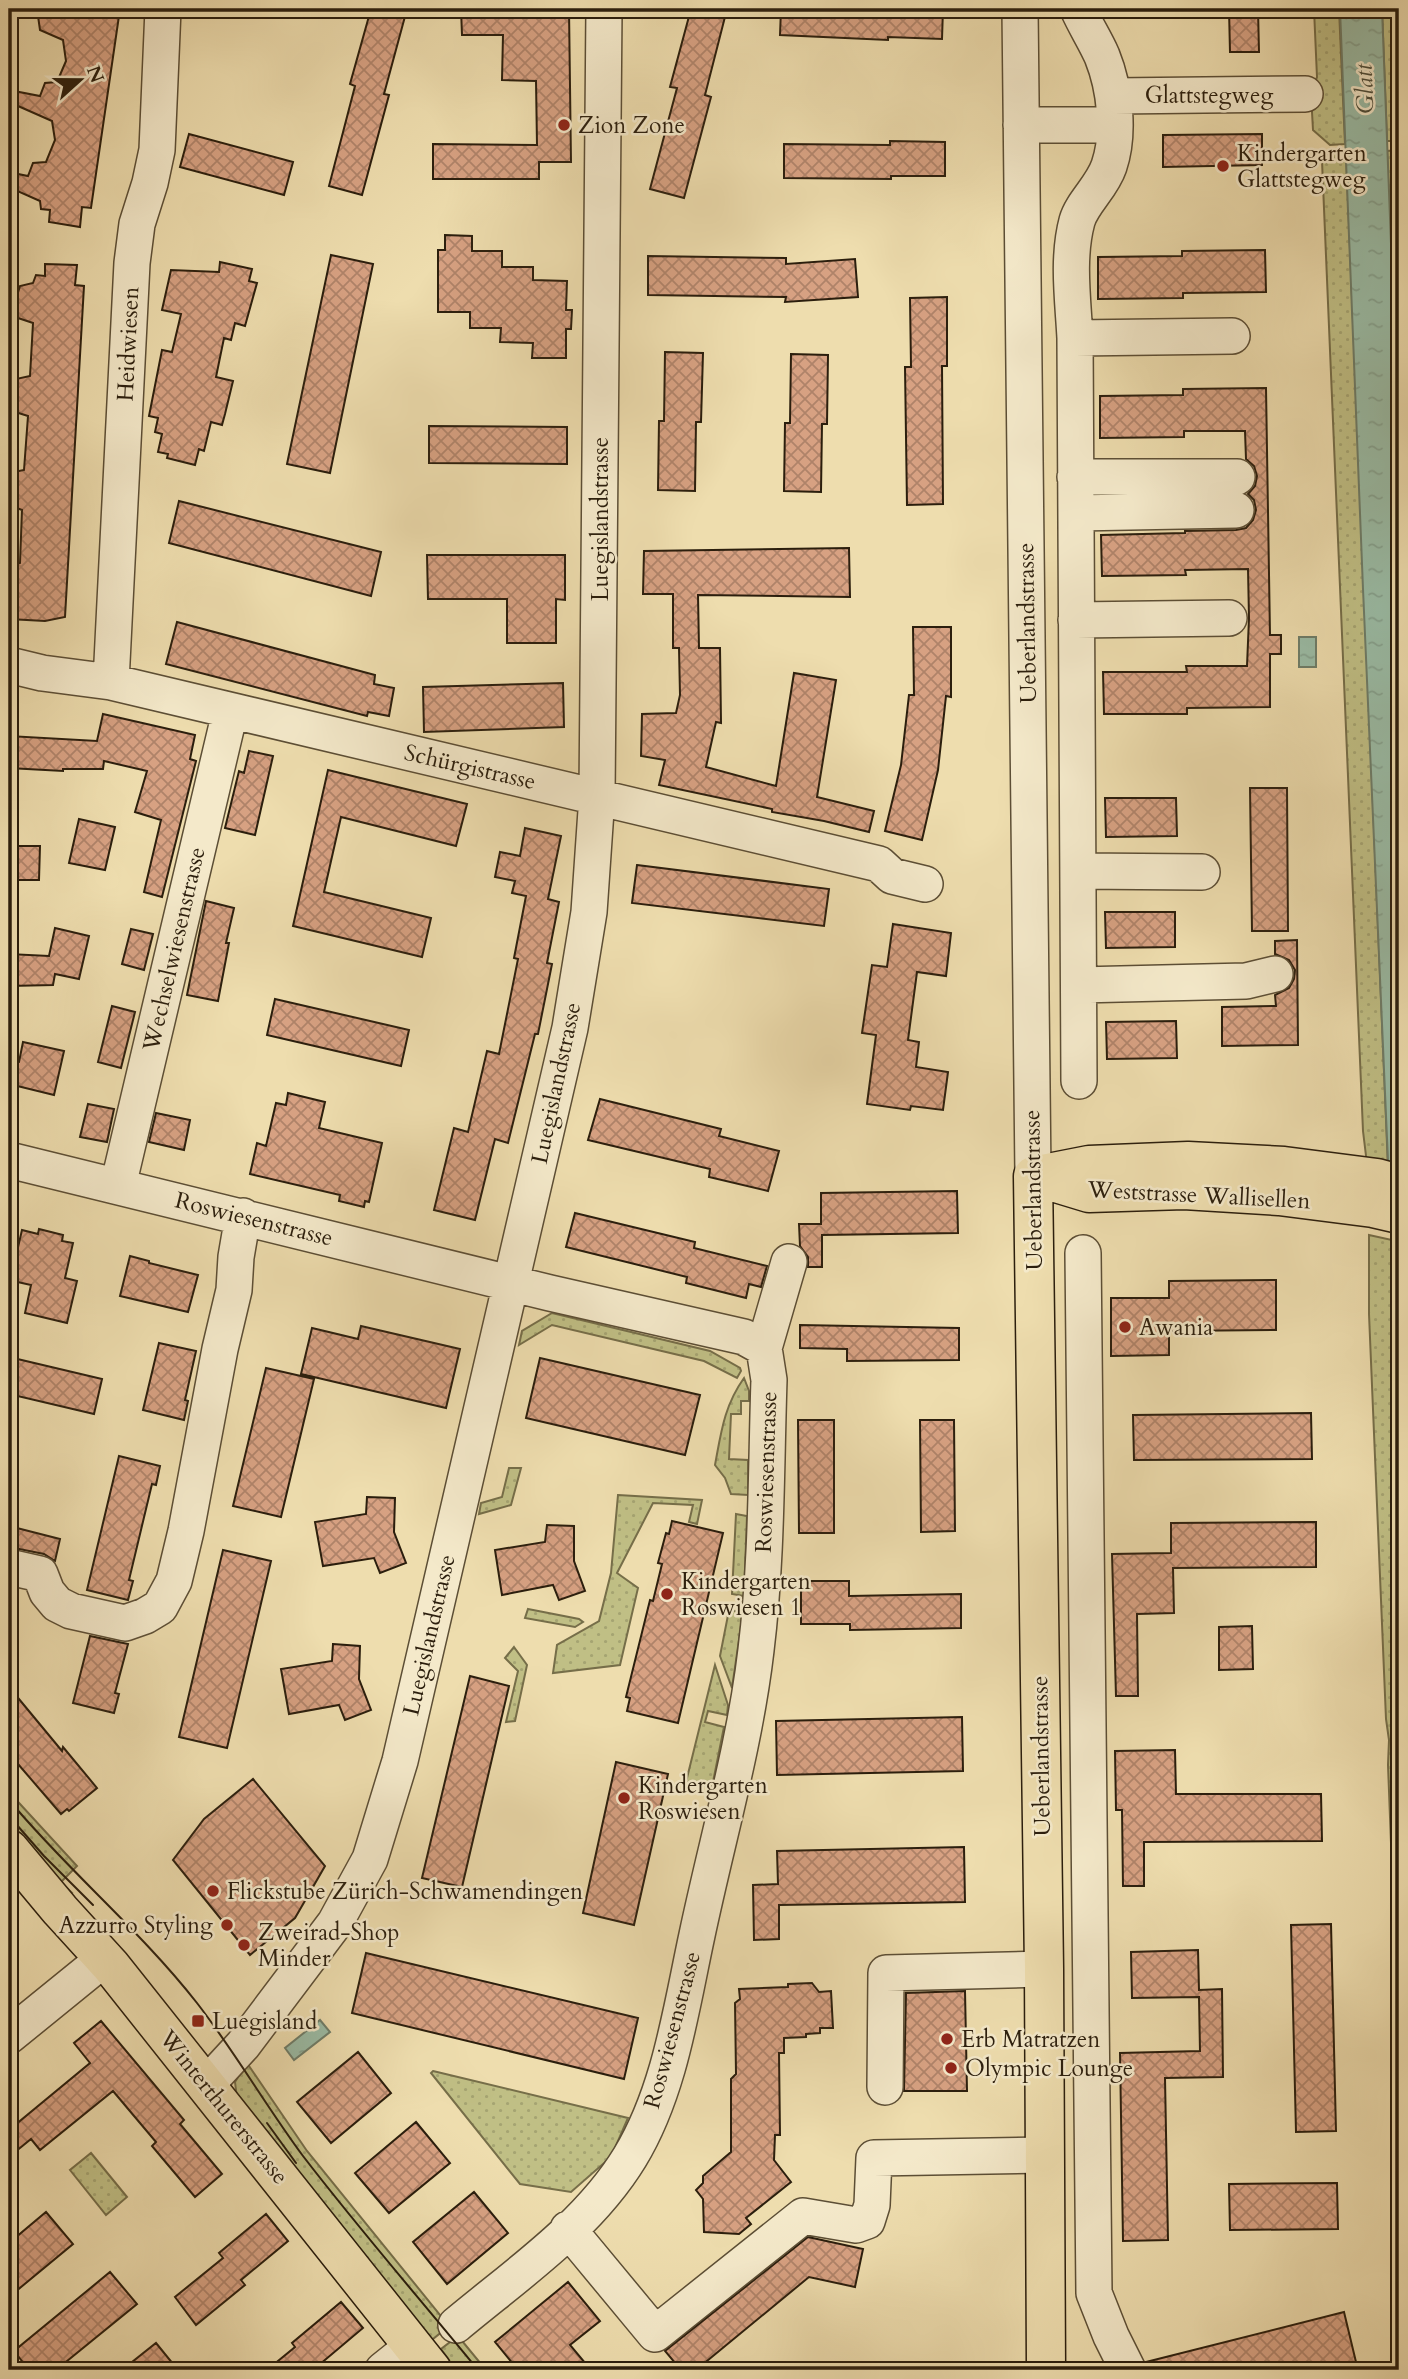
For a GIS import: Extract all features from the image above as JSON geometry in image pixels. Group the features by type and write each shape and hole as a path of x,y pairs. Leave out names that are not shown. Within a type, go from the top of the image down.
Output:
{"main road":[{"name":"Weststrasse Wallisellen","path":"1033,1176 1089,1193 1186,1175 1284,1166 1377,1178 1399,1184"},
{"name":"Weststrasse Wallisellen","path":"1186,1175 1279,1196 1399,1214"},
{"name":"Ueberlandstrasse","path":"1033,1176 1044,1969 1046,2370"},
{"name":"Winterthurerstrasse","path":"9,1849 104,1958 207,2084 423,2358"}],"street":[{"name":"Heidwiesen","path":"111,682 132,263 137,224 157,150 163,9"},
{"name":"Luegislandstrasse","path":"207,2084 243,2045 335,1923 370,1859 400,1761 570,1028 589,912 597,796 604,9"},
{"name":"Ueberlandstrasse","path":"1020,9 1033,1176"},
{"path":"1078,9 1102,58 1114,110 1110,164 1102,183 1078,217 1072,244 1075,338 1079,1081"},
{"name":"Glattstegweg","path":"1021,125 1114,110 1305,94"},
{"path":"1075,338 1232,336"},
{"path":"1076,477 1237,493 1076,513"},
{"path":"1076,620 1229,618"},
{"name":"Schürgistrasse","path":"9,665 42,673 111,682 597,796 879,864 892,876 925,884"},
{"name":"Wechselwiesenstrasse","path":"118,1186 230,712"},
{"path":"1078,871 1202,872"},
{"path":"1079,985 1246,981 1275,974"},
{"name":"Roswiesenstrasse","path":"9,1160 744,1337 764,1348 769,1380 763,1578 755,1658 732,1778 673,2048 650,2118 630,2157 594,2206 456,2325"},
{"path":"9,1567 40,1574 47,1592 57,1604 71,1611 125,1623 160,1607 174,1581 186,1531 220,1349 234,1290 243,1216"},
{"name":"Ueberlandstrasse","path":"1083,1254 1094,2293 1128,2370"},
{"path":"764,1348 789,1262"},
{"path":"1037,1507 1085,1505"},
{"path":"9,2036 104,1958"},
{"path":"885,2087 886,1973 1044,1969"},
{"path":"564,2232 655,2334 803,2216 856,2225 867,2221 872,2205 874,2158 1045,2155"},
{"path":"383,2370 423,2358"}],"shaded area":[{"path":"1314,9 1339,9 1345,144 1330,145 1313,130 1311,94 1317,77"},
{"path":"1382,9 1399,9 1399,141 1387,141"},
{"path":"1399,150 1399,461 1387,151"},
{"path":"1329,152 1346,152 1388,1168 1367,1164 1363,1131 1322,161"},
{"path":"1369,1235 1392,1240 1399,1413 1399,2052 1389,1740 1369,1314"},
{"path":"552,1313 710,1351 741,1371 737,1378 704,1361 552,1325 519,1345 522,1331"},
{"path":"744,1378 749,1391 749,1401 741,1401 741,1414 731,1414 729,1459 748,1460 748,1495 731,1494 725,1478 715,1465 728,1409"},
{"path":"509,1468 521,1468 511,1505 479,1514 481,1503 502,1497"},
{"path":"618,1495 702,1500 697,1524 689,1522 693,1505 653,1503 617,1573 638,1588 620,1665 553,1673 557,1645 599,1621 611,1573"},
{"path":"736,1514 747,1516 744,1596 732,1594"},
{"path":"528,1609 583,1622 575,1627 525,1618"},
{"path":"729,1610 743,1612 732,1688 720,1656"},
{"path":"514,1647 527,1665 515,1721 506,1722 518,1671 505,1658"},
{"path":"715,1665 728,1705 727,1715 708,1711 705,1722 724,1727 712,1787 686,1782"},
{"path":"9,1792 77,1866 61,1882 72,1893 67,1897 9,1827"},
{"path":"247,2063 307,2151 449,2326 428,2343 237,2098 235,2082"},
{"path":"433,2071 628,2118 611,2157 571,2192 520,2184 431,2073"},
{"path":"91,2153 127,2197 106,2215 70,2170"},
{"path":"458,2336 486,2370 451,2370 445,2364 449,2360 441,2349"}],"water":[{"name":"Glatt","path":"1340,9 1382,9 1399,452 1399,1413 1363,589"},
{"path":"1299,637 1316,637 1316,667 1299,667"},
{"path":"320,2020 330,2032 294,2060 285,2048"}],"building":[{"path":"37,9 120,9 91,208 82,207 80,227 49,222 50,210 41,209 40,201 15,190 18,174 28,176 33,163 46,162 55,140 52,121 9,102 9,90 40,96 45,83 57,82 66,61 63,40 40,30"},
{"path":"371,9 407,9 384,94 389,95 362,195 329,186 355,86 350,84"},
{"path":"461,9 569,9 571,162 539,162 539,179 433,179 433,144 537,145 536,81 502,80 503,35 462,35"},
{"path":"691,9 727,9 705,95 711,97 684,198 650,189 677,88 670,87"},
{"path":"781,9 943,9 942,39 888,37 888,40 780,35"},
{"path":"1229,9 1258,9 1259,52 1230,52"},
{"path":"189,134 293,162 284,195 180,167"},
{"name":"Kindergarten Glattstegweg","path":"1262,134 1262,165 1163,167 1163,135"},
{"path":"890,141 945,142 945,176 891,176 891,179 784,178 784,144 890,145"},
{"path":"445,235 472,236 472,251 502,251 502,267 533,267 533,280 567,281 566,310 572,310 571,329 566,329 566,358 532,358 533,343 500,342 501,328 470,328 470,312 438,312 438,250 445,250"},
{"path":"1265,250 1266,292 1183,293 1183,298 1098,299 1098,257 1182,256 1182,251"},
{"path":"331,255 373,264 330,473 287,464"},
{"path":"648,256 786,258 786,264 855,259 858,297 785,302 786,297 648,295"},
{"path":"220,262 252,269 249,281 257,283 245,326 235,323 231,340 224,338 216,377 233,381 222,425 211,422 204,451 199,449 195,465 167,458 168,454 158,452 162,434 155,432 158,418 149,416 162,350 172,352 181,314 162,310 171,270 219,272"},
{"path":"45,264 77,265 75,285 84,286 65,617 45,621 9,619 9,565 20,563 22,510 9,505 9,473 24,470 28,416 9,410 9,399 16,379 30,376 33,323 9,315 9,298 16,299 20,286 33,283 36,275 45,276"},
{"path":"947,297 947,366 942,366 943,504 907,505 905,367 911,367 910,298"},
{"path":"665,352 703,353 701,422 696,422 695,491 658,490 659,421 664,421"},
{"path":"791,354 828,355 827,424 822,424 821,492 784,491 785,423 790,423"},
{"path":"1266,388 1270,635 1281,635 1281,654 1270,654 1270,707 1187,708 1187,714 1104,714 1103,672 1187,672 1186,666 1247,666 1249,618 1248,569 1185,570 1186,575 1102,576 1101,535 1246,528 1253,520 1256,510 1254,500 1248,494 1255,486 1257,476 1254,466 1246,459 1245,431 1184,431 1184,437 1100,438 1100,396 1183,395 1183,389"},
{"path":"429,426 567,427 567,464 429,463"},
{"path":"179,501 381,552 371,596 169,543"},
{"path":"849,548 850,597 698,595 699,648 720,648 721,723 716,722 706,767 776,786 794,673 836,680 817,797 874,811 869,832 659,785 665,760 641,756 642,714 676,713 680,695 679,648 673,648 673,594 643,594 644,551"},
{"path":"427,555 565,555 565,600 556,599 556,643 507,643 507,599 428,599"},
{"path":"177,622 375,675 374,684 394,688 389,716 368,712 367,716 166,664"},
{"path":"913,627 951,627 951,697 946,696 938,770 922,840 885,831 901,765 909,695 914,695"},
{"path":"563,683 564,727 424,732 423,687"},
{"path":"103,714 195,735 190,759 196,761 162,897 144,892 161,820 135,812 147,771 104,761 103,769 63,771 9,768 9,736 97,741"},
{"path":"249,751 273,756 255,835 225,828 239,771 244,773"},
{"path":"328,770 467,804 456,846 341,817 324,892 431,918 422,957 293,926"},
{"path":"1250,788 1287,788 1288,931 1252,931"},
{"path":"1105,798 1176,798 1177,836 1106,837"},
{"path":"79,819 115,827 105,870 69,863"},
{"path":"525,828 561,836 548,899 559,902 547,963 552,964 538,1034 535,1034 508,1143 495,1139 475,1220 434,1210 454,1128 468,1132 487,1051 499,1054 518,959 514,958 526,896 512,893 515,881 495,877 500,852 520,856"},
{"path":"9,846 40,846 39,880 9,880"},
{"path":"637,865 829,889 824,926 632,903"},
{"path":"206,901 234,908 218,1001 187,995"},
{"path":"1105,912 1175,912 1175,947 1106,948"},
{"path":"893,924 951,933 946,976 917,972 908,1040 919,1042 916,1067 948,1072 943,1110 911,1106 910,1110 867,1104 876,1035 862,1033 872,965 887,967"},
{"path":"55,928 89,936 79,979 55,974 53,985 9,986 9,954 49,956"},
{"path":"131,929 153,934 144,970 122,964"},
{"path":"1297,940 1298,1045 1222,1046 1222,1007 1276,1006 1275,995 1289,988 1295,970 1289,960 1275,954 1275,941"},
{"path":"275,999 409,1030 401,1066 267,1035"},
{"path":"112,1006 135,1012 121,1068 98,1062"},
{"path":"1176,1021 1177,1058 1107,1059 1106,1022"},
{"path":"23,1042 64,1051 54,1095 9,1084 9,1074 13,1064 19,1062"},
{"path":"288,1093 325,1102 319,1128 382,1143 369,1202 365,1201 364,1207 339,1201 340,1195 250,1174 257,1143 266,1146 276,1103 286,1105"},
{"path":"600,1099 721,1129 719,1136 779,1151 768,1191 709,1177 710,1169 588,1140"},
{"path":"88,1104 114,1109 107,1142 80,1137"},
{"path":"156,1113 190,1120 184,1150 149,1142"},
{"path":"957,1191 958,1233 822,1235 822,1267 808,1267 808,1257 800,1246 799,1224 821,1224 821,1193"},
{"path":"575,1213 695,1242 694,1248 767,1266 761,1287 749,1284 746,1298 686,1283 687,1277 566,1247"},
{"path":"39,1229 63,1235 62,1241 73,1243 65,1278 77,1281 67,1323 25,1313 31,1285 13,1281 15,1274 12,1273 22,1230 38,1234"},
{"path":"130,1256 198,1275 188,1312 120,1296"},
{"path":"1276,1280 1276,1330 1169,1331 1169,1355 1111,1356 1111,1298 1169,1298 1169,1281"},
{"path":"800,1325 959,1328 959,1360 847,1361 847,1349 800,1348"},
{"path":"361,1326 460,1349 446,1408 301,1374 312,1328 358,1339"},
{"path":"159,1343 196,1351 185,1400 188,1401 184,1420 143,1410"},
{"path":"9,1357 102,1379 94,1414 9,1394"},
{"path":"540,1358 700,1395 685,1455 526,1418"},
{"path":"266,1368 314,1379 281,1517 233,1506"},
{"path":"1311,1413 1312,1459 1134,1460 1133,1415"},
{"path":"798,1420 834,1420 834,1533 799,1533"},
{"path":"920,1420 954,1420 955,1531 921,1532"},
{"path":"119,1456 160,1466 156,1485 152,1484 129,1580 133,1581 128,1600 87,1590"},
{"path":"367,1497 395,1498 394,1532 406,1563 380,1573 374,1558 323,1566 315,1522 366,1514"},
{"path":"672,1521 723,1533 678,1723 627,1711 630,1698 626,1697 650,1600 653,1601 662,1564 658,1563"},
{"path":"1316,1522 1316,1567 1173,1568 1174,1613 1137,1614 1138,1696 1116,1696 1112,1554 1171,1553 1171,1523"},
{"path":"547,1525 574,1526 574,1561 585,1591 559,1600 553,1585 502,1595 495,1550 545,1542"},
{"path":"9,1526 60,1539 55,1561 44,1554 9,1547"},
{"path":"223,1550 271,1561 227,1748 179,1737"},
{"path":"801,1581 849,1581 849,1596 961,1594 961,1628 850,1630 850,1624 801,1624"},
{"path":"1252,1626 1253,1669 1219,1670 1219,1627"},
{"path":"90,1636 128,1644 115,1693 119,1694 114,1713 73,1703"},
{"path":"333,1644 360,1646 359,1679 371,1710 345,1720 339,1705 289,1714 281,1669 332,1661"},
{"path":"470,1676 509,1686 462,1887 422,1878"},
{"path":"9,1687 97,1788 69,1811 67,1809 61,1814 18,1764 9,1772"},
{"path":"962,1717 963,1771 777,1775 776,1721"},
{"path":"1175,1750 1176,1794 1321,1794 1322,1841 1144,1842 1144,1886 1123,1886 1122,1810 1116,1810 1115,1751"},
{"path":"616,1762 668,1774 634,1925 583,1913"},
{"path":"253,1779 325,1866 295,1918 250,1955 173,1860 204,1819"},
{"path":"964,1847 965,1902 779,1905 779,1939 754,1940 753,1885 778,1884 777,1851"},
{"path":"1331,1924 1336,2131 1296,2132 1291,1925"},
{"path":"1198,1950 1199,1990 1222,1989 1223,2077 1165,2078 1168,2240 1123,2241 1120,2053 1200,2051 1199,1997 1132,1998 1131,1952"},
{"path":"366,1953 638,2018 624,2079 352,2013"},
{"path":"812,1983 819,1992 831,1991 833,2028 820,2028 820,2033 806,2034 806,2037 784,2038 784,2053 779,2053 780,2135 775,2135 774,2160 791,2182 746,2218 751,2224 739,2234 704,2232 703,2199 696,2190 703,2183 703,2176 731,2152 731,2079 736,2074 735,2003 740,1999 739,1989"},
{"path":"965,1991 967,2091 904,2091 906,1993"},
{"path":"101,2021 184,2120 180,2124 222,2174 195,2197 152,2146 156,2142 113,2091 40,2150 31,2139 9,2157 9,2130 90,2063 74,2043"},
{"path":"358,2052 391,2093 331,2143 297,2102"},
{"path":"416,2122 450,2163 389,2213 355,2173"},
{"path":"1337,2183 1338,2229 1230,2230 1229,2184"},
{"path":"474,2192 508,2233 447,2284 413,2242"},
{"path":"46,2212 73,2244 9,2297 9,2243"},
{"path":"266,2214 288,2241 241,2280 245,2285 196,2325 175,2297 223,2258 219,2253"},
{"path":"808,2237 863,2249 855,2287 809,2277 696,2370 681,2370 665,2351"},
{"path":"110,2272 137,2304 56,2370 29,2370 14,2351"},
{"path":"568,2282 600,2321 570,2345 591,2370 518,2370 495,2342"},
{"path":"341,2302 363,2328 313,2370 267,2370 295,2347 292,2343"},
{"path":"1344,2312 1356,2362 1323,2370 1148,2370 1146,2362"},
{"path":"156,2343 178,2370 122,2370"}],"tram line":[{"path":"9,1800 175,1976 211,2022 303,2156 478,2370"},
{"path":"9,1816 93,1905"},
{"path":"267,2123 296,2163"}],"place":[{"name":"Zion Zone","path":"564,125"},
{"name":"Kindergarten Glattstegweg","path":"1223,166"},
{"name":"Awania","path":"1125,1327"},
{"name":"Kindergarten Roswiesen 1","path":"667,1594"},
{"name":"Kindergarten Roswiesen","path":"624,1798"},
{"name":"Flickstube Zürich-Schwamendingen","path":"213,1891"},
{"name":"Azzurro Styling","path":"227,1925"},
{"name":"Zweirad-Shop Minder","path":"244,1945"},
{"name":"Luegisland","path":"198,2021"},
{"name":"Erb Matratzen","path":"947,2039"},
{"name":"Olympic Lounge","path":"951,2068"}]}
